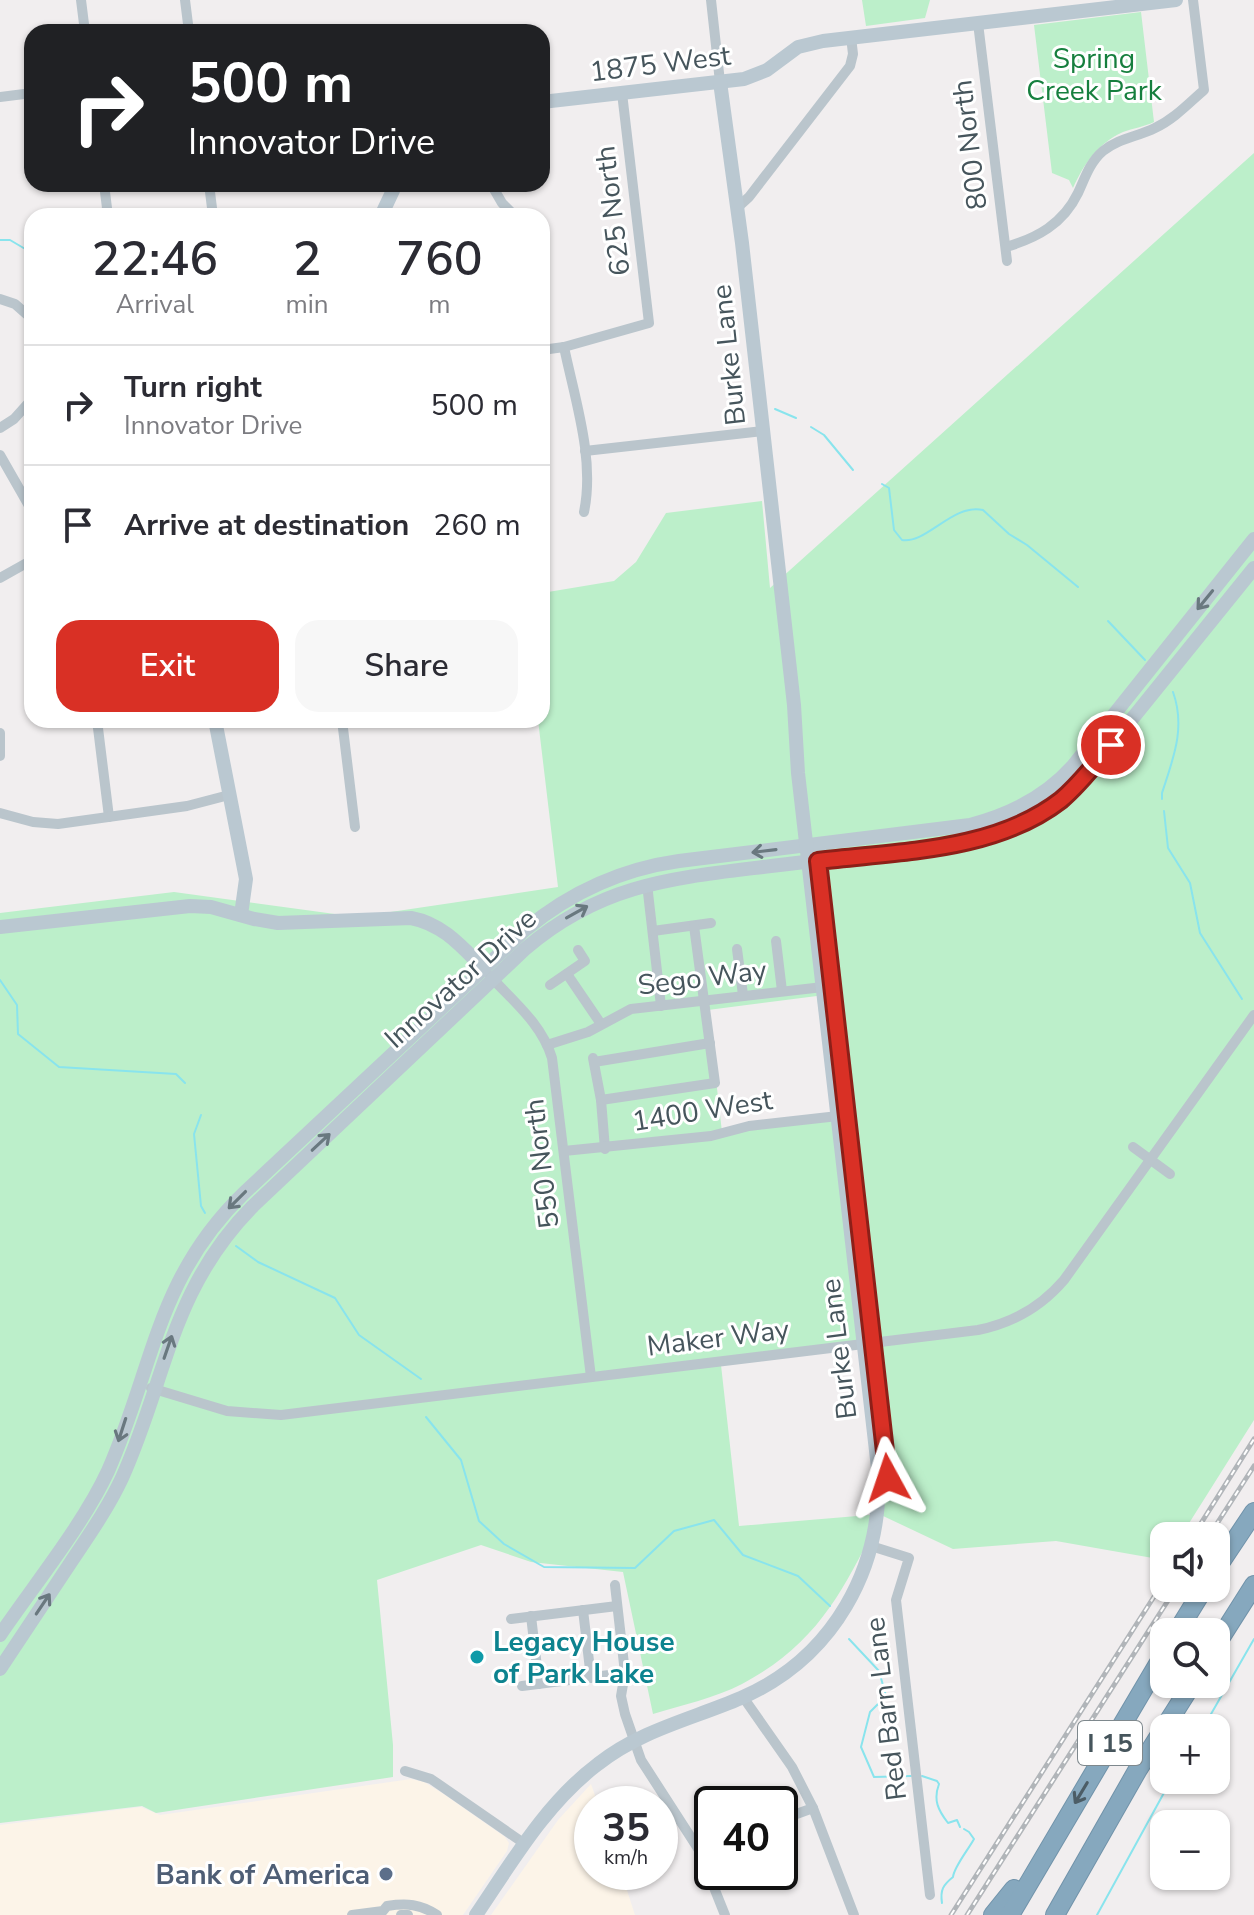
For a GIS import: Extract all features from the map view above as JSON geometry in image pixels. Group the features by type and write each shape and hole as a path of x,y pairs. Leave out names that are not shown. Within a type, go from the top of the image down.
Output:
{"highway":[{"path":"1230,1548 1254,1512"},
{"path":"1230,1623 1254,1585"},
{"name":"I 15","path":"1010,1915 1150,1677"},
{"name":"I 15","path":"1055,1915 1137,1771 1183,1698"},
{"path":"1067,1915 1137,1771"},
{"path":"993,1915 1057,1832"}],"street":[{"path":"81,0 84,24"},
{"path":"185,0 188,24"},
{"name":"Burke Lane","path":"476,1915 540,1822 598,1763 670,1723 743,1697 783,1675 816,1647 846,1609 875,1548 879,1479 868,1343 738,207 711,0"},
{"name":"1875 West","path":"550,101 757,76 798,47 851,37 1128,3 1176,0"},
{"path":"1006,247 1030,240 1056,223 1102,152 1128,136 1151,131 1164,124 1204,90 1193,0"},
{"name":"800 North","path":"978,23 1007,261"},
{"path":"738,207 850,66 853,54 851,37"},
{"name":"625 North","path":"564,347 649,323 622,93"},
{"path":"0,97 24,94"},
{"path":"0,299 15,304 24,312"},
{"path":"550,349 564,347 585,451 588,491 584,512"},
{"path":"0,428 24,408"},
{"path":"585,451 763,431"},
{"path":"0,455 24,497"},
{"name":"Innovator Drive","path":"0,1669 113,1497 128,1464 189,1295 212,1255 231,1230 548,912 602,881 665,863 970,825 1005,814 1047,791 1072,767 1254,539"},
{"path":"0,578 24,564"},
{"name":"Innovator Drive","path":"0,1635 98,1490 114,1456 173,1289 213,1226 244,1193 488,974 558,923 604,898 647,884 969,841 1018,825 1047,810 1086,776 1254,568"},
{"path":"98,728 109,817"},
{"path":"216,728 246,879 241,915"},
{"path":"343,728 355,827"},
{"path":"0,733 0,756"},
{"path":"0,813 45,823 187,806 229,795"},
{"name":"Burke Lane","path":"813,861 823,987 842,1116"},
{"path":"647,884 661,1006"},
{"path":"0,927 180,906 211,907 278,923 419,920 451,936 488,974"},
{"path":"653,931 711,923"},
{"path":"601,1100 715,1083 694,926"},
{"path":"776,941 782,991"},
{"path":"737,949 743,995"},
{"path":"550,985 585,961 578,950"},
{"name":"550 North","path":"488,974 535,1025 547,1045 553,1066 591,1377"},
{"path":"567,974 601,1024"},
{"name":"Sego Way","path":"547,1045 588,1032 631,1009 823,987"},
{"name":"Maker Way","path":"138,1384 227,1411 266,1415 978,1330 1008,1322 1047,1298 1064,1280 1254,1015"},
{"path":"605,1149 601,1100 593,1060 710,1043"},
{"name":"1400 West","path":"564,1151 718,1135 759,1125 842,1116"},
{"path":"1133,1147 1170,1174"},
{"name":"Red Barn Lane","path":"875,1548 909,1558 896,1600 930,1895"},
{"path":"615,1585 625,1673 622,1702 641,1760 694,1842"},
{"path":"511,1619 617,1606"},
{"path":"583,1610 591,1678"},
{"path":"531,1616 539,1684"},
{"path":"522,1686 625,1673"},
{"path":"743,1697 792,1767 813,1808 854,1915"},
{"path":"405,1771 438,1784 525,1844"},
{"path":"798,1813 813,1808"},
{"path":"715,1890 725,1915"},
{"path":"352,1915 385,1913 387,1906 412,1904 437,1915"},
{"path":"401,1915 408,1915"}],"shaded area":[{"path":"411,1779 424,1782 442,1793 505,1837 509,1843 507,1851 463,1915 0,1915 0,1825 141,1807 160,1815"},
{"path":"574,1803 574,1890 627,1890 635,1915 491,1915 558,1820"}],"green space":[{"path":"862,0 930,0 925,18 866,26"},
{"name":"Spring Creek Park","path":"1141,12 1154,122 1123,132 1106,142 1087,163 1073,188 1069,180 1052,173 1034,25"},
{"path":"1254,153 1254,1420 1190,1522 1150,1522 1150,1558 1056,1541 953,1549 881,1515 841,1590 810,1632 791,1651 732,1689 653,1714 623,1572 531,1562 481,1545 377,1580 393,1745 393,1777 156,1813 142,1806 0,1823 0,913 174,892 357,917 558,887 539,728 550,728 550,592 614,581 636,562 666,513 762,501 770,588","holes":["817,996 832,1118 722,1132 708,1010","858,1345 881,1514 739,1526 721,1365"]}],"waterway":[{"path":"0,240 10,240 24,248"},
{"path":"775,409 796,418"},
{"path":"811,427 824,435 853,470"},
{"path":"882,484 889,488 894,530 902,540 921,536 961,512 983,510 1078,587"},
{"path":"1108,621 1145,660"},
{"path":"1162,799 1178,731 1173,692"},
{"path":"1164,811 1168,848 1190,883 1200,933 1242,999"},
{"path":"0,980 17,1005 18,1034 59,1067 176,1074 185,1083"},
{"path":"201,1115 194,1134 201,1206 205,1213"},
{"path":"236,1246 258,1262 335,1298 359,1335 421,1379"},
{"path":"426,1417 461,1460 479,1521 504,1544 544,1567 635,1568 674,1531 714,1520 743,1555 798,1576 830,1606"},
{"path":"849,1639 879,1671 886,1696 870,1712 861,1747 874,1777 911,1776"},
{"path":"1211,1714 1254,1639"},
{"path":"922,1776 937,1781 939,1809 948,1823 957,1820 960,1827"},
{"path":"1097,1915 1163,1794"},
{"path":"942,1903 943,1888 953,1877 974,1839 964,1829"}],"railway":[{"path":"1202,1522 1254,1439"},
{"path":"1218,1522 1254,1466"},
{"path":"951,1915 1151,1602"},
{"path":"967,1915 1167,1602"}],"place":[{"name":"Legacy House of Park Lake","path":"477,1657"},
{"name":"Bank of America","path":"386,1874"}],"route":[{"path":"888,1478 818,861 954,844 1001,832 1059,802 1086,776 1111,745"}]}
